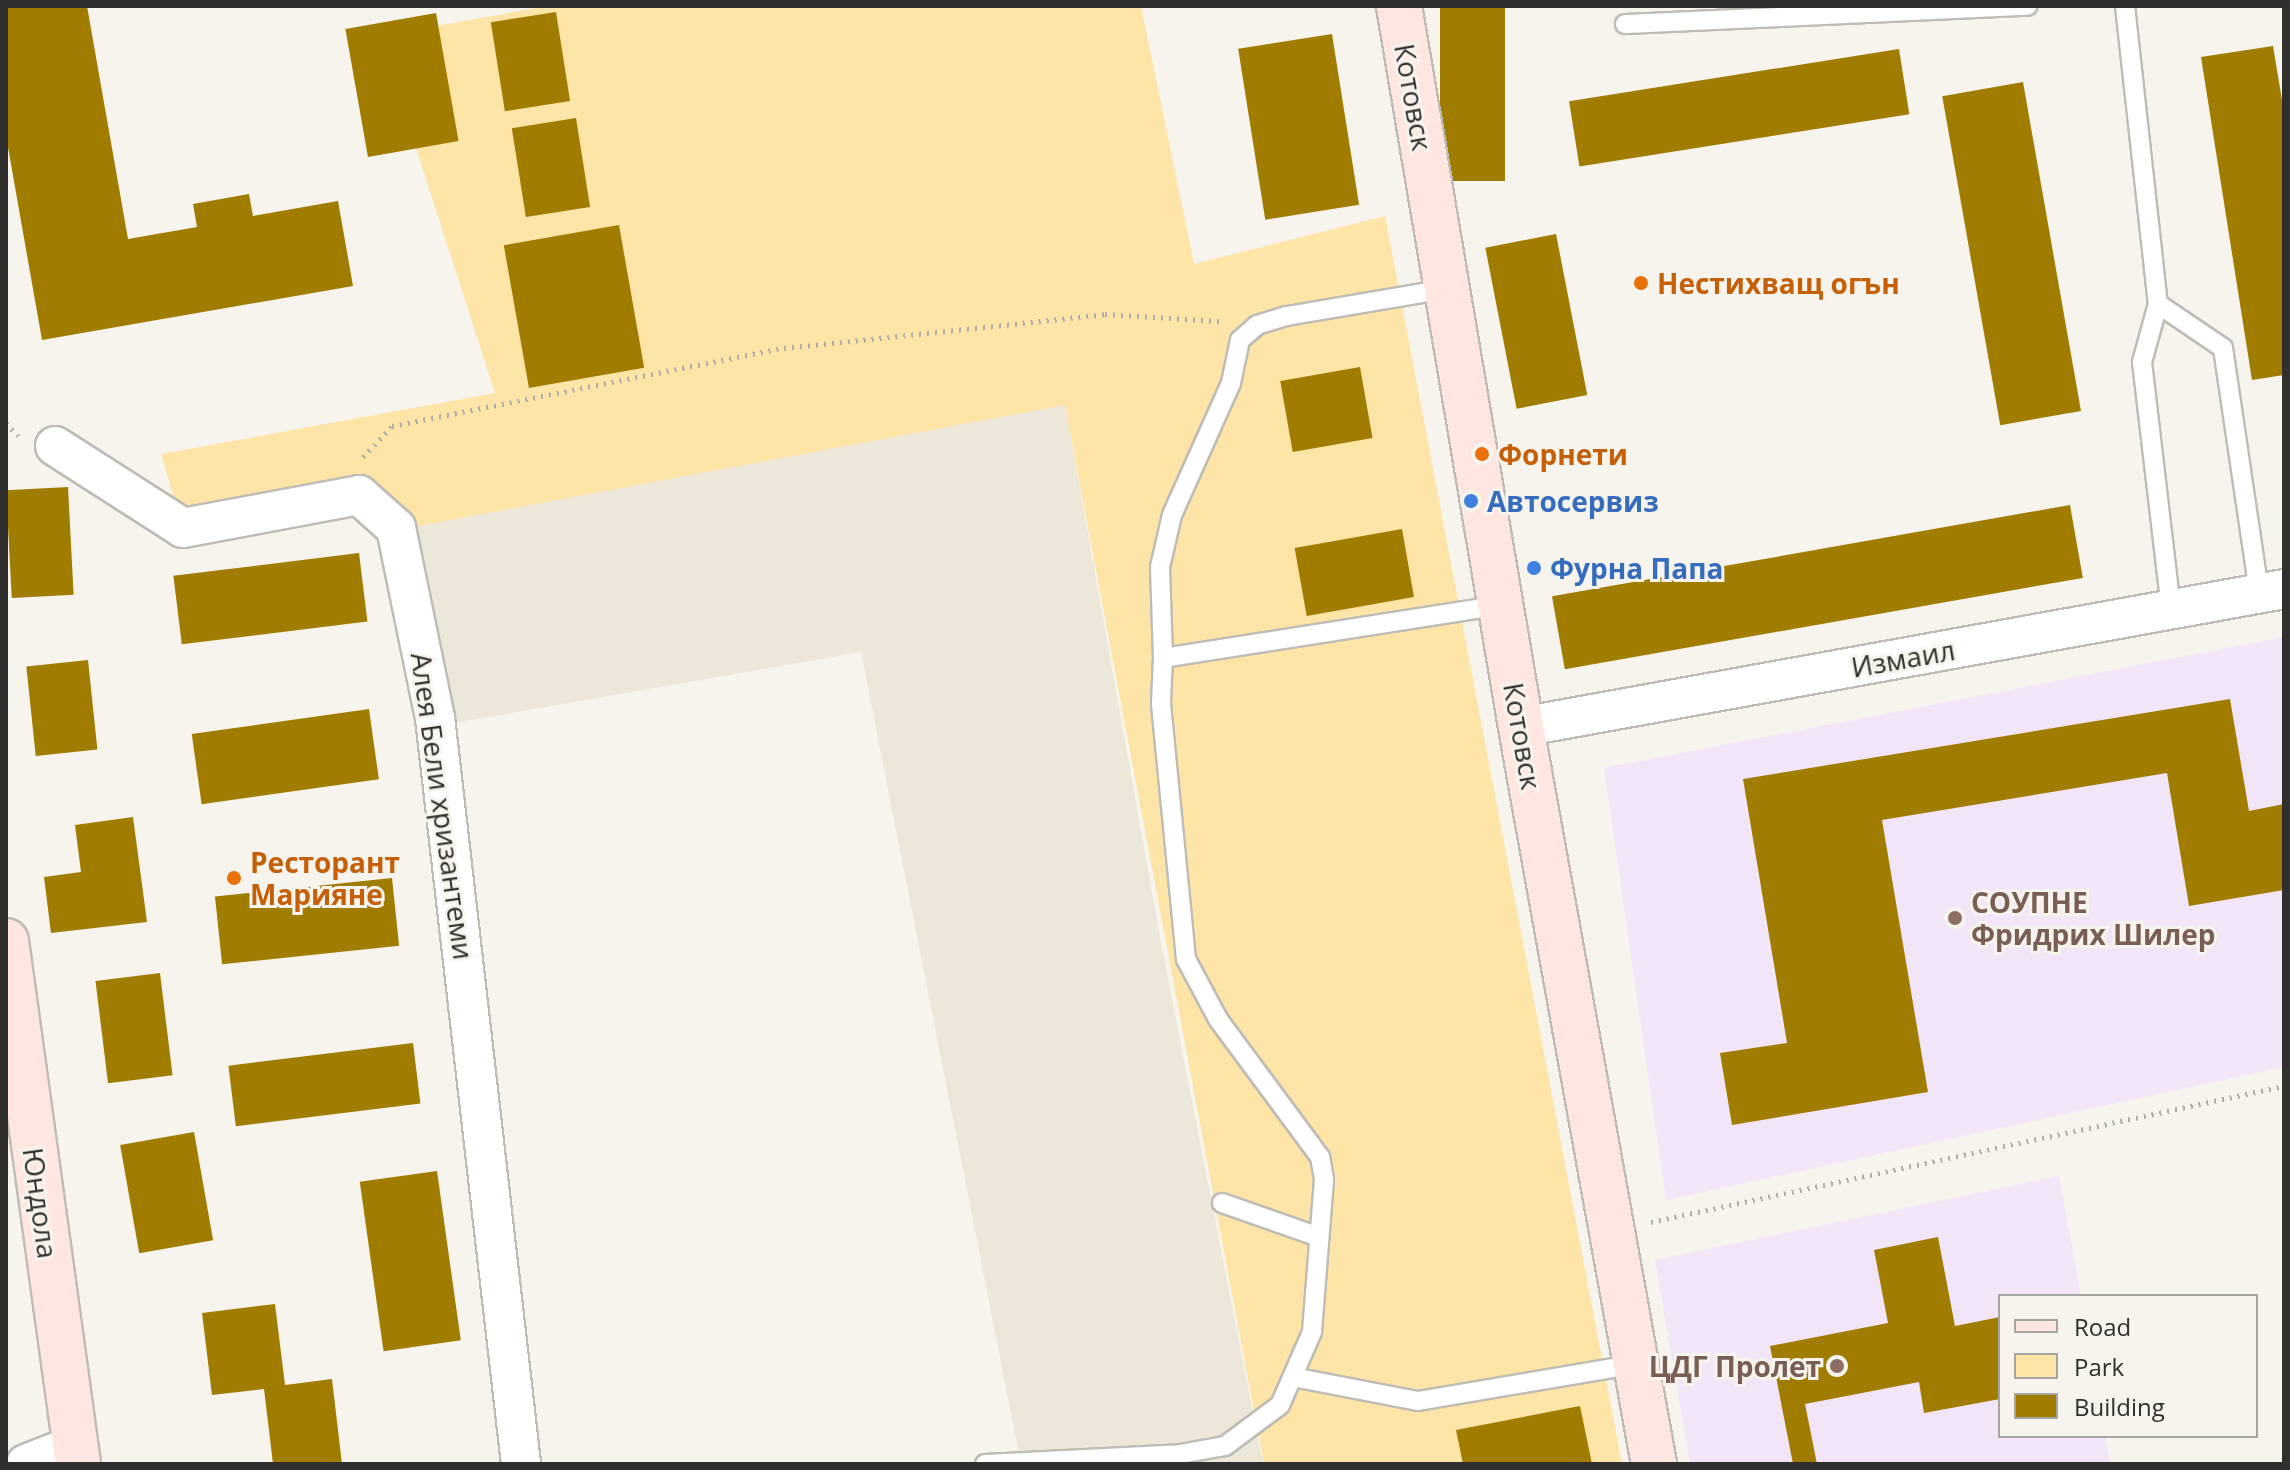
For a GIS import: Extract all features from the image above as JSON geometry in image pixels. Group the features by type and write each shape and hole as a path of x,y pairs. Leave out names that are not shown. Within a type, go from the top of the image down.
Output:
{"street":[{"name":"Котовск","path":"1399,6 1521,727 1654,1464"},
{"path":"55,446 183,528 359,495"},
{"name":"Алея Бели хризантеми","path":"359,495 396,528 435,718 521,1464"},
{"name":"Измаил","path":"1521,727 2271,591"},
{"name":"Юндола","path":"8,964 76,1454"},
{"path":"26,1464 76,1454"}],"lane":[{"path":"1625,24 2028,6"},
{"path":"2125,6 2158,304 2142,362 2171,609"},
{"path":"985,1464 1180,1454 1225,1446 1280,1405 1312,1332 1319,1237 1320,1157 1218,1019 1186,959 1161,703 1160,567 1172,515 1231,383 1240,340 1257,325 1447,289"},
{"path":"2158,304 2223,348 2271,591"},
{"path":"1163,658 1500,605"},
{"path":"1222,1203 1319,1237"},
{"path":"1293,1377 1418,1401 1636,1364"}],"path":[{"path":"359,495 364,452 392,426 470,407 784,348 1029,320 1105,314 1257,325"},
{"path":"1612,1230 2284,1086"}],"shaded area":[{"path":"1065,405 1161,943 1263,1464 1021,1464 861,652 431,727 397,530 825,440"},
{"name":"СОУПНЕ Фридрих Шилер","path":"2284,637 2284,1067 1666,1200 1604,768"},
{"name":"ЦДГ Пролет","path":"2059,1176 2081,1294 1998,1294 1998,1438 2105,1438 2110,1464 1690,1464 1655,1260"}],"green space":[{"path":"547,6 1141,6 1194,264 1385,216 1622,1464 1264,1464 1065,405 397,530 359,495 183,528 161,454 495,393 380,36"}],"building":[{"path":"6,6 87,6 128,239 197,227 193,204 249,194 253,216 338,201 353,286 42,340 6,136"},
{"path":"1440,6 1505,6 1505,181 1440,181"},
{"path":"556,12 570,101 505,111 491,22"},
{"path":"436,13 459,141 368,157 345,29"},
{"path":"1332,34 1359,205 1265,220 1238,49"},
{"path":"2273,46 2284,112 2284,375 2252,380 2201,57"},
{"path":"1899,49 1909,114 1579,166 1569,101"},
{"path":"2023,82 2081,411 2000,425 1942,96"},
{"path":"576,118 590,207 526,217 512,128"},
{"path":"619,225 644,368 529,388 504,245"},
{"path":"1556,234 1587,395 1517,409 1485,248"},
{"path":"1360,367 1373,438 1293,452 1280,381"},
{"path":"68,487 74,595 12,598 6,490"},
{"path":"2070,505 2083,578 1565,669 1552,596"},
{"path":"1402,529 1414,597 1307,616 1295,548"},
{"path":"359,553 367,621 182,644 173,576"},
{"path":"88,660 97,750 36,756 26,666"},
{"path":"2230,699 2249,811 2284,804 2284,890 2189,906 2167,773 1882,820 1928,1092 1732,1125 1720,1053 1787,1043 1743,779"},
{"path":"369,709 379,779 202,804 192,734"},
{"path":"133,817 147,922 51,933 44,877 81,872 75,825"},
{"path":"392,878 399,946 222,964 215,897"},
{"path":"160,973 173,1075 108,1083 95,981"},
{"path":"413,1043 420,1104 236,1126 228,1066"},
{"path":"194,1132 213,1240 139,1253 120,1145"},
{"path":"437,1171 461,1340 384,1351 360,1182"},
{"path":"1938,1237 1955,1326 1998,1317 1998,1399 1924,1413 1919,1382 1805,1404 1817,1464 1793,1464 1770,1346 1888,1323 1874,1250"},
{"path":"275,1304 285,1385 332,1379 342,1464 273,1464 264,1389 212,1395 202,1313"},
{"path":"1580,1406 1592,1464 1463,1464 1456,1430"}],"place":[{"name":"Нестихващ огън","path":"1641,283"},
{"name":"Форнети","path":"1482,454"},
{"name":"Автосервиз","path":"1471,501"},
{"name":"Фурна Папа","path":"1534,568"},
{"name":"Ресторант Марияне","path":"234,878"},
{"name":"СОУПНЕ Фридрих Шилер","path":"1955,918"},
{"name":"ЦДГ Пролет","path":"1837,1366"}]}
